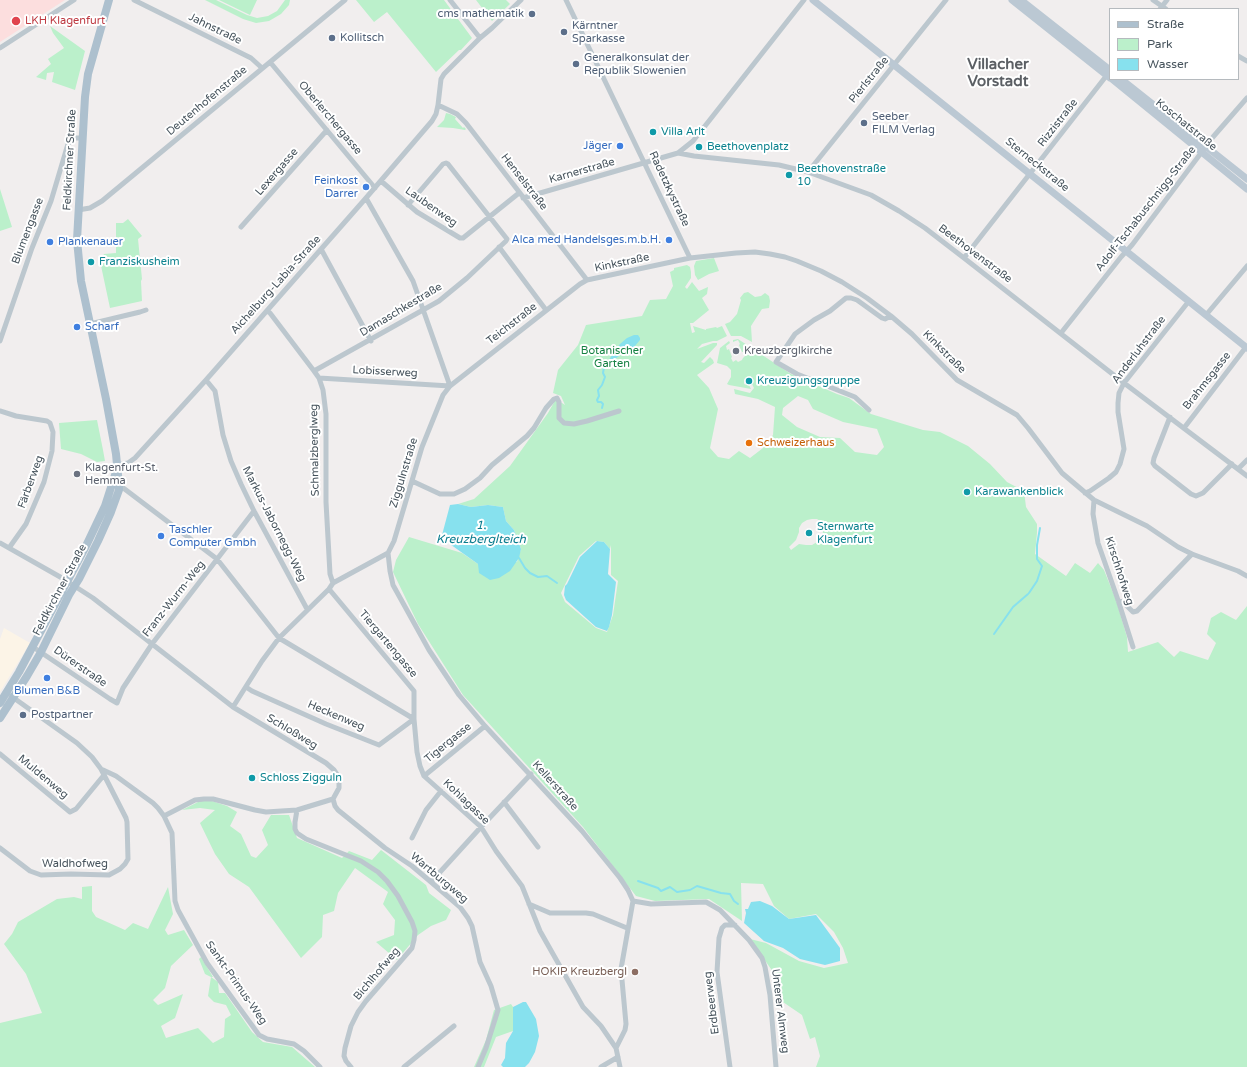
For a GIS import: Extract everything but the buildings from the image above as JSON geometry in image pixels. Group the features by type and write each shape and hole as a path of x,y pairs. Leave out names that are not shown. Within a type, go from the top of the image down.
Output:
{"main road":[{"name":"Feldkirchner Straße","path":"0,703 10,696 41,652 86,546 117,482 117,465 103,383 81,281 77,240 84,97 88,74 109,0"},
{"name":"Sterneckstraße","path":"814,0 1246,347"},
{"name":"Koschatstraße","path":"1012,0 1109,75"},
{"name":"Koschatstraße","path":"1021,0 1109,75"},
{"name":"Koschatstraße","path":"1115,80 1205,149 1247,179"},
{"name":"Koschatstraße","path":"1122,80 1205,149 1247,189"},
{"name":"Feldkirchner Straße","path":"0,718 33,647 71,583"}],"street":[{"path":"0,48 74,0"},
{"name":"Jahnstraße","path":"134,0 251,58 262,68"},
{"name":"Deutenhofenstraße","path":"78,210 90,208 102,201 345,0"},
{"path":"450,0 480,38"},
{"name":"Aichelburg-Labia-Straße","path":"117,465 128,463 135,458 206,380 375,188 432,121 438,106 441,79 444,74 521,0"},
{"name":"Radetzkystraße","path":"566,0 690,258"},
{"path":"678,153 693,141 804,0"},
{"name":"Pierlstraße","path":"808,172 946,0"},
{"path":"1153,0 1163,8 1167,0"},
{"name":"Oberlerchergasse","path":"270,62 375,188"},
{"name":"Rizzistraße","path":"964,258 1109,77"},
{"name":"Adolf-Tschabuschnigg-Straße","path":"1061,333 1152,220 1205,149 1247,98"},
{"name":"Henselstraße","path":"438,106 457,114 466,123 587,280"},
{"name":"Lexergasse","path":"241,227 327,130"},
{"name":"Blumengasse","path":"0,341 32,248 51,201 68,144 74,138 82,138"},
{"name":"Beethovenstraße","path":"645,163 678,153 694,156 764,162 808,172 871,195 925,228 1124,383 1247,476"},
{"path":"408,205 443,164 446,163 490,216"},
{"name":"Karnerstraße","path":"523,198 645,163"},
{"name":"Laubenweg","path":"380,181 417,212 460,238 463,238 519,192"},
{"path":"366,198 413,281 450,386"},
{"name":"Damaschkestraße","path":"314,371 424,310 456,288 507,239 490,216"},
{"path":"500,247 546,310"},
{"path":"321,249 371,340"},
{"name":"Kinkstraße","path":"587,280 690,258 745,252 763,253 785,257 821,271 867,298 891,316 957,380 1017,415 1062,473 1094,500 1147,526 1178,547 1192,554 1238,571 1247,576"},
{"path":"1206,315 1247,266"},
{"name":"Teichstraße","path":"450,386 546,310 587,280"},
{"path":"869,410 855,397 803,377 776,362 795,334 814,320 830,311 846,298 857,300 882,318 885,319 891,316"},
{"name":"Anderluhstraße","path":"1085,493 1109,478 1116,472 1120,464 1124,449 1118,403 1119,393 1124,383 1188,301"},
{"path":"90,324 146,310"},
{"name":"Schmalzberglweg","path":"267,311 319,378 323,390 326,414 326,502 330,574 333,582"},
{"name":"Brahmsgasse","path":"1184,428 1246,347"},
{"name":"Lobisserweg","path":"319,378 450,386"},
{"name":"Markus-Jabornegg-Weg","path":"206,380 215,391 223,435 231,461 254,511 307,609"},
{"name":"Ziggulnstraße","path":"388,553 394,540 422,447 443,395 450,386"},
{"path":"412,481 440,494 454,494 465,489 480,478 492,465 527,436 554,399 557,398 560,402 559,418 564,423 574,424 619,411"},
{"name":"Färberweg","path":"0,411 16,416 47,421 50,423 53,432 52,454 44,482 26,524 10,548"},
{"path":"1170,417 1153,462 1155,466 1191,494 1196,496 1203,493 1232,464"},
{"path":"1238,469 1247,460"},
{"path":"117,482 218,559 278,638 414,719 417,752 424,776"},
{"name":"Kirschhofweg","path":"1094,500 1093,514 1098,543 1133,647"},
{"name":"Franz-Wurm-Weg","path":"117,703 126,682 152,644 254,511"},
{"name":"Schloßweg","path":"0,543 71,583 93,598 233,707 326,763 338,776 339,788 333,799"},
{"path":"233,707 278,638 329,588 333,582 388,553"},
{"name":"Kellerstraße","path":"388,553 393,585 411,620 459,695 485,726 531,774 582,831 620,878 633,901"},
{"path":"1118,600 1123,602 1133,612 1137,611 1192,554"},
{"name":"Tiergartengasse","path":"329,588 414,691 414,719"},
{"name":"Dürerstraße","path":"33,647 117,703"},
{"name":"Heckenweg","path":"246,687 319,721 379,745 414,719"},
{"name":"Sankt-Primus-Weg","path":"10,696 77,742 92,757 101,769 110,772 153,803 164,816 172,833 175,901 178,910 207,962 259,1035 267,1040 294,1044 304,1051 320,1067"},
{"name":"Tigergasse","path":"424,776 485,726"},
{"name":"Muldenweg","path":"0,754 70,812 76,809 104,775"},
{"name":"Waldhofweg","path":"0,848 30,871 41,875 108,875 120,869 128,859 127,822 101,769"},
{"path":"431,882 481,826 531,774"},
{"name":"Kohlagasse","path":"424,776 481,826 496,851 519,881 545,941 583,1007 601,1026 616,1048"},
{"path":"412,838 426,810 441,791"},
{"path":"164,816 195,800 204,799 213,799 266,812 297,810 333,799"},
{"name":"Wartburgweg","path":"333,799 338,810 386,848 412,866 460,907 468,918 472,926 480,962 491,986 498,1010 486,1048 478,1067"},
{"path":"504,802 538,847"},
{"name":"Bichlhofweg","path":"297,810 295,822 295,829 297,833 306,839 361,861 378,872 398,896 412,922 415,931 412,948 366,1001 358,1012 351,1026 344,1056 351,1067"},
{"path":"620,1067 616,1048 625,1030 626,1024 621,969 633,901 651,904 706,902 720,910 735,924"},
{"path":"530,904 550,913 593,914 628,928"},
{"name":"Unterer Almweg","path":"735,924 762,958 770,995 776,1067"},
{"name":"Erdbeerweg","path":"730,1067 717,972 719,938 722,928 725,925 735,924"},
{"path":"404,1067 454,1026"},
{"path":"601,1067 618,1057"}],"shaded area":[{"name":"LKH Klagenfurt","path":"0,0 65,0 0,42"},
{"path":"4,628 30,643 0,692 0,639"}],"green space":[{"path":"205,0 216,0 247,15 257,18 268,16 277,11 285,0 290,0 289,5 281,14 269,21 256,23 243,19"},
{"path":"219,0 257,0 250,15"},
{"path":"356,0 444,0 472,38 436,72 387,12 374,22"},
{"path":"476,0 506,0 510,4 492,21"},
{"path":"50,26 85,51 75,90 52,82 54,72 47,73 46,80 36,77 51,64 48,59 64,48 53,33"},
{"path":"446,113 456,117 455,119 463,128 464,127 466,129 437,127 444,120"},
{"path":"0,189 12,227 0,231"},
{"path":"128,219 142,236 138,239 142,279 142,301 110,308 100,261 104,254 116,253 116,223 123,223"},
{"path":"714,258 719,271 698,280 695,275 694,266 696,261"},
{"name":"Botanischer Garten","path":"687,265 690,267 691,278 685,287 687,289 692,282 699,291 708,287 707,294 702,298 709,310 693,323 690,323 692,333 695,332 693,326 706,330 722,326 727,336 717,341 702,344 697,349 717,343 717,345 701,362 704,363 710,357 714,363 697,375 709,388 718,409 710,448 718,457 729,459 739,451 750,458 763,448 773,435 775,407 758,399 735,394 734,389 750,393 754,388 752,384 753,378 750,376 744,380 744,384 749,385 751,389 729,385 727,384 731,377 731,370 727,366 717,363 720,348 729,341 730,343 726,346 727,350 729,349 733,362 736,360 738,362 742,360 745,356 738,340 733,342 733,340 738,339 791,374 849,398 871,414 923,430 940,432 968,446 990,464 1007,482 1024,491 1026,507 1037,524 1035,554 1066,576 1075,563 1090,573 1098,563 1104,570 1116,600 1127,637 1128,652 1158,642 1174,657 1180,651 1208,660 1216,643 1207,634 1211,618 1221,612 1236,620 1247,606 1247,1067 816,1067 820,1056 815,1037 810,1039 802,1015 780,1000 771,969 750,939 766,943 799,961 824,968 848,963 843,948 834,932 816,914 789,919 774,906 763,884 741,883 742,921 709,899 655,901 636,896 583,827 463,695 418,624 393,572 396,560 409,537 462,553 478,564 517,562 521,549 514,530 506,521 503,507 488,505 471,507 458,504 474,499 510,466 548,413 556,399 565,405 561,396 553,393 558,370 578,345 586,325 642,316 650,300 666,299 673,286 670,272 674,270 674,268","holes":["798,396 808,400 813,409 843,422 877,429 884,447 877,455 855,452 840,438 820,437 797,427 782,415 783,408","817,519 820,521 823,526 821,538 812,545 799,544 791,550 789,547 796,540 799,528 802,523 807,520","596,541 604,542 610,549 611,545 611,575 618,581 613,615 607,632 596,628 565,602 561,593 579,556"]},
{"path":"748,292 755,297 761,296 765,293 769,296 770,301 769,308 762,309 751,326 752,342 741,336 731,336 725,324 730,322 737,314 741,300 740,298 744,293"},
{"path":"97,420 105,461 97,462 81,454 61,449 59,423"},
{"path":"202,800 212,801 227,806 237,812 230,826 241,834 251,856 256,858 268,845 262,830 271,815 289,815 297,838 342,858 349,851 372,860 381,850 426,885 429,893 451,910 446,920 431,926 418,935 397,960 376,942 394,935 395,920 383,904 388,892 355,868 338,893 334,911 323,915 322,937 301,958 249,887 229,874 215,854 200,823 215,810 200,808 182,810"},
{"path":"92,886 92,911 96,917 125,930 133,923 148,929 168,887 173,914 165,930 168,935 184,930 193,945 171,966 165,988 153,1000 158,1005 183,994 175,1018 161,1026 166,1038 198,1028 213,1043 224,1037 225,1019 231,1015 226,1005 214,1002 208,996 211,977 218,982 219,993 225,993 252,1032 263,1042 292,1047 315,1067 0,1067 0,1023 42,1013 26,974 4,944 12,934 18,922 57,899 74,897 82,899 82,887"},
{"path":"201,957 213,977 205,974 199,959"},
{"path":"511,1004 513,1007 513,1031 496,1037 484,1067 474,1067 486,1040 494,1010"}],"water":[{"path":"638,335 640,340 629,353 623,353 611,362 608,361 620,344 627,338"},
{"name":"1. Kreuzberglteich","path":"458,504 471,507 488,505 503,507 506,521 514,530 521,549 519,558 510,571 499,578 490,580 479,573 478,564 447,542 442,535 450,505"},
{"path":"597,541 604,542 610,549 608,574 616,582 612,615 607,631 596,627 566,600 564,595 565,586 580,557"},
{"path":"760,901 772,906 789,919 816,915 840,948 840,961 825,965 800,959 783,948 764,941 744,923 746,913 745,909 748,909 751,902"},
{"path":"526,1002 536,1019 539,1036 535,1052 525,1067 503,1067 501,1065 505,1058 506,1043 513,1031 513,1007"}],"waterway":[{"path":"602,408 603,404 597,400 599,396 598,390 605,377 603,373 604,367 609,362"},
{"path":"1029,593 1037,581 1042,566 1037,559 1037,545 1040,528"},
{"path":"519,558 530,573 538,577 547,576 557,583"},
{"path":"994,634 1013,607 1028,594"},
{"path":"638,881 658,888 661,891 670,887 677,892 690,890 697,886 730,894 734,901 738,904"}],"place":[{"name":"cms mathematik","path":"532,14"},
{"name":"LKH Klagenfurt","path":"16,21"},
{"name":"Kärntner Sparkasse","path":"564,32"},
{"name":"Kollitsch","path":"332,38"},
{"name":"Generalkonsulat der Republik Slowenien","path":"576,64"},
{"name":"Seeber FILM Verlag","path":"864,123"},
{"name":"Villa Arlt","path":"653,132"},
{"name":"Jäger","path":"620,146"},
{"name":"Beethovenplatz","path":"699,147"},
{"name":"Beethovenstraße 10","path":"789,175"},
{"name":"Feinkost Darrer","path":"366,187"},
{"name":"Alca med Handelsges.m.b.H.","path":"669,240"},
{"name":"Plankenauer","path":"50,242"},
{"name":"Franziskusheim","path":"91,262"},
{"name":"Scharf","path":"77,327"},
{"name":"Kreuzberglkirche","path":"736,351"},
{"name":"Kreuzigungsgruppe","path":"749,381"},
{"name":"Schweizerhaus","path":"749,443"},
{"name":"Klagenfurt-St. Hemma","path":"77,474"},
{"name":"Karawankenblick","path":"967,492"},
{"name":"Sternwarte Klagenfurt","path":"809,533"},
{"name":"Taschler Computer Gmbh","path":"161,536"},
{"name":"Blumen B&B","path":"47,678"},
{"name":"Postpartner","path":"23,715"},
{"name":"Schloss Zigguln","path":"252,778"},
{"name":"HOKIP Kreuzbergl","path":"635,972"}],"district":[{"name":"Villacher Vorstadt","path":"998,74"}]}
